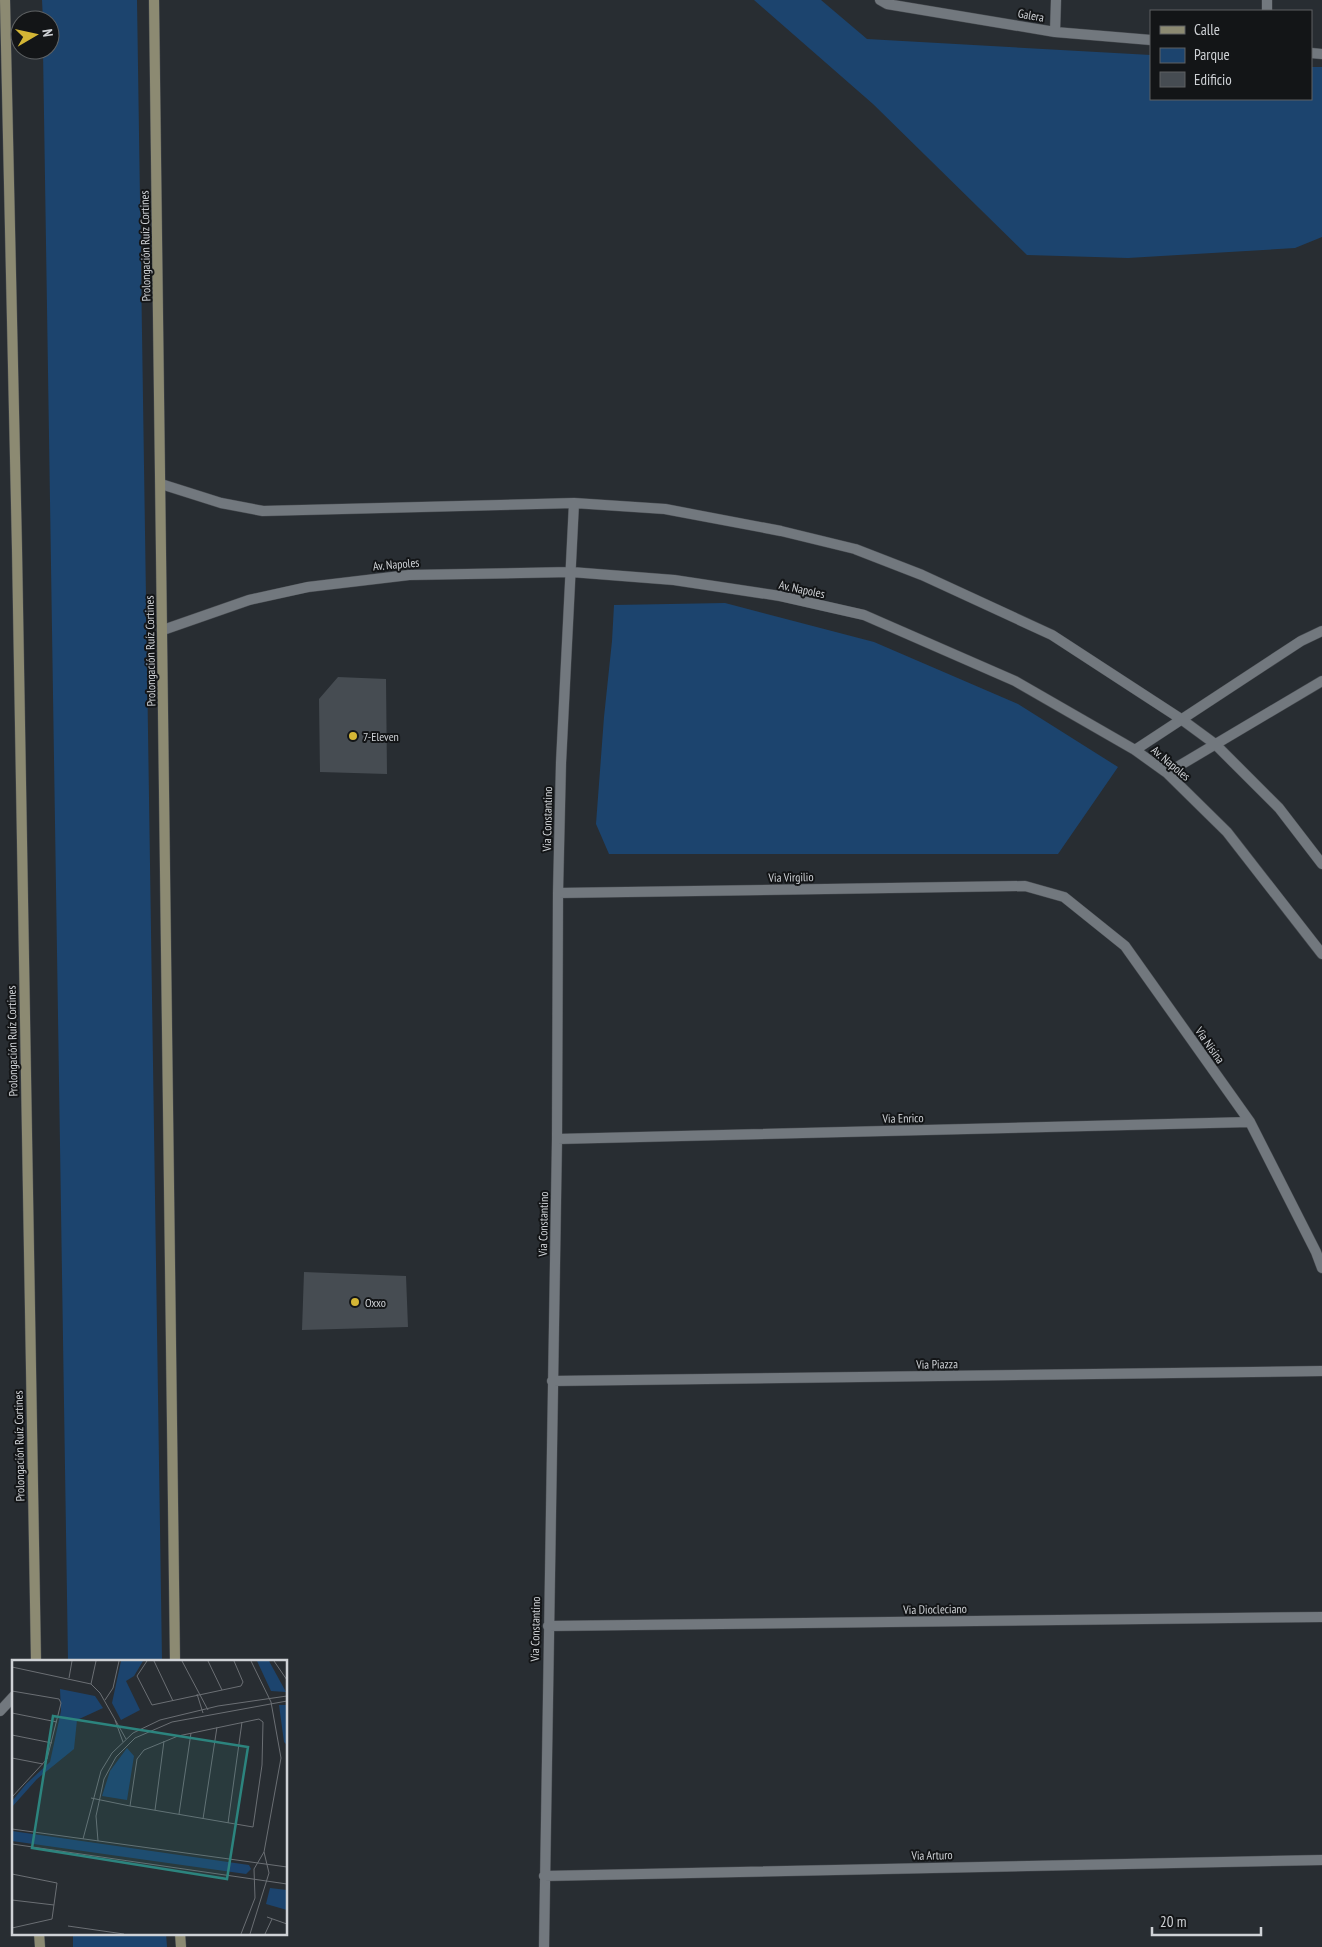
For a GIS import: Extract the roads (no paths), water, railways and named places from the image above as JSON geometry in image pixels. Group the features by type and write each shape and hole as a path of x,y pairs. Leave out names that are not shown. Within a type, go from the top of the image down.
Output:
{"main road":[{"name":"Prolongación Ruíz Cortines","path":"5,0 17,549 35,1658"},
{"name":"Prolongación Ruíz Cortines","path":"154,0 175,1660"},
{"path":"39,1934 40,1947"},
{"path":"180,1934 181,1947"}],"street":[{"name":"Galera","path":"880,0 887,4 1055,32 1150,40"},
{"path":"1055,32 1056,0"},
{"path":"161,484 221,503 263,511 574,502 665,509 781,531 856,549 922,575 1052,635 1181,719 1215,744 1279,808 1322,864"},
{"name":"Via Constantino","path":"544,1947 557,1139 558,892 562,754 574,502"},
{"name":"Av. Napoles","path":"162,630 249,600 308,587 409,574 571,572 674,580 780,596 864,615 1015,681 1135,750 1167,774 1227,832 1322,954"},
{"path":"1135,750 1301,641 1322,631"},
{"path":"1167,774 1322,681"},
{"name":"Via Virgilio","path":"558,892 1025,886"},
{"name":"Via Nisina","path":"1025,886 1064,898 1125,946 1250,1122 1316,1252 1322,1268"},
{"name":"Via Enrico","path":"557,1139 1250,1122"},
{"name":"Via Piazza","path":"552,1381 1322,1371"},
{"name":"Via Diocleciano","path":"548,1626 1322,1617"},
{"path":"0,1712 12,1698"},
{"name":"Via Arturo","path":"544,1876 1322,1860"}],"place":[{"name":"7-Eleven","path":"353,736"},
{"name":"Oxxo","path":"355,1302"}]}
